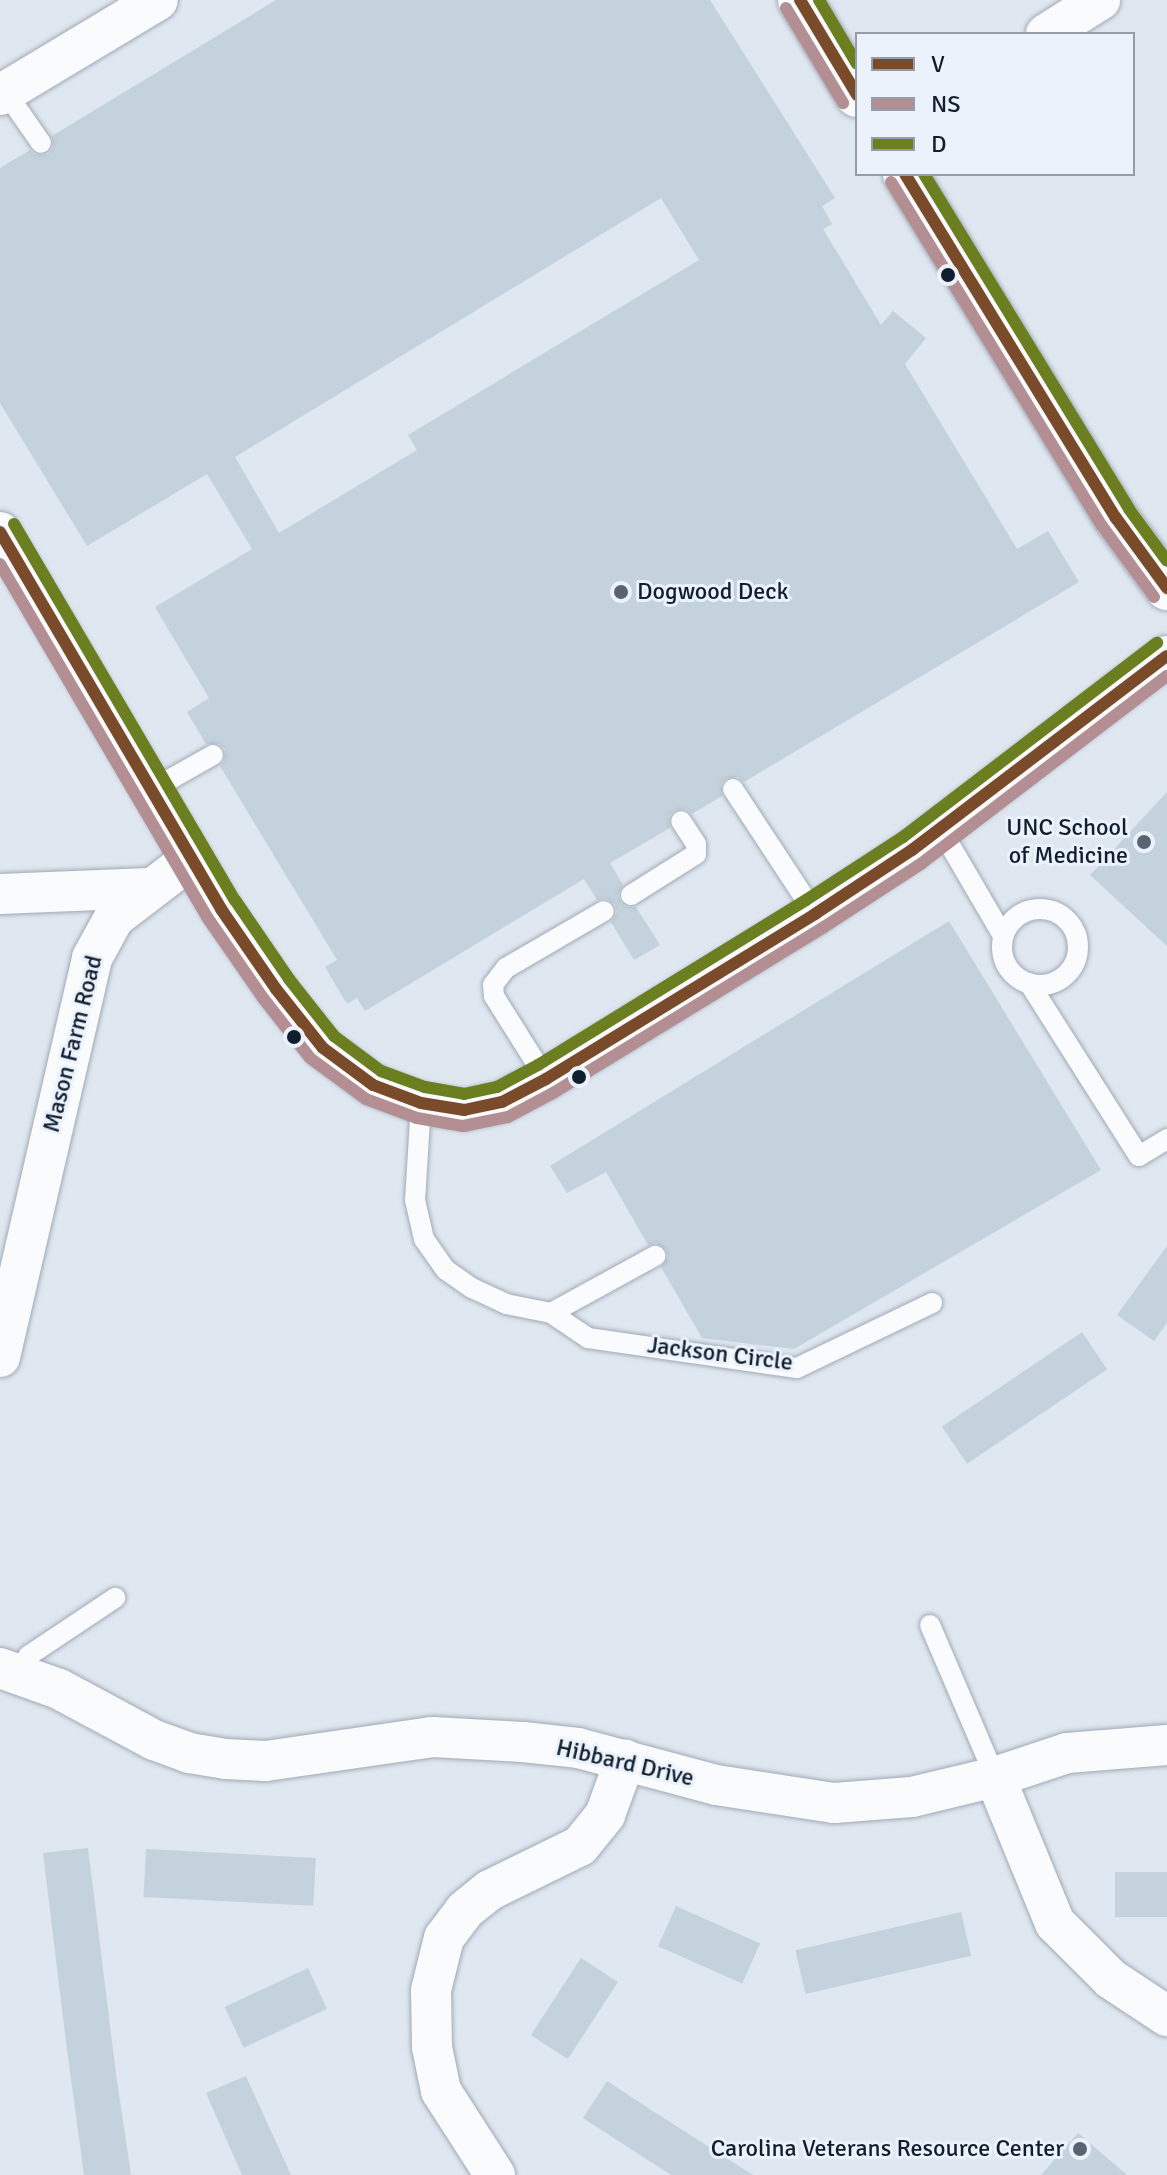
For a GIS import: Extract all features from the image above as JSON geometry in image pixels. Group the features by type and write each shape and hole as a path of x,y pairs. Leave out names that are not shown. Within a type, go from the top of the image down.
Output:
{"street":[{"path":"3,93 158,0"},
{"path":"800,0 855,92"},
{"path":"1049,32 1100,0"},
{"path":"906,176 1116,518 1167,588"},
{"path":"0,532 191,859 276,989 323,1048 373,1085 421,1103 464,1110 502,1102 546,1079 815,914 940,828 1167,656"},
{"name":"Mason Farm Road","path":"0,1357 92,958 114,918 149,888 191,859"},
{"path":"0,894 149,888"},
{"name":"Hibbard Drive","path":"14,1662 154,1740 189,1753 266,1761 433,1737 578,1748 716,1785 834,1803 912,1797 995,1777 1067,1753 1167,1745"},
{"path":"495,2175 441,2091 431,2038 431,1990 444,1938 465,1910 490,1890 580,1846 605,1815 625,1760"},
{"path":"995,1777 1055,1923 1111,1979 1167,2016"}],"lane":[{"path":"3,93 41,143"},
{"path":"151,790 213,755"},
{"path":"733,789 815,914"},
{"path":"631,895 696,854 696,844 681,821"},
{"path":"940,828 1003,936 1006,965 1020,980 1039,986 1057,982 1074,966 1079,951 1078,937 1070,923 1057,912 1040,908 1017,916 1003,936"},
{"path":"546,1079 494,996 493,985 506,968 604,911"},
{"path":"1029,983 1139,1156 1167,1139"},
{"name":"Jackson Circle","path":"421,1103 415,1200 424,1239 446,1270 472,1288 506,1304 551,1313 588,1338 797,1368 932,1303"},
{"path":"551,1313 655,1256"},
{"path":"14,1662 115,1598"},
{"path":"930,1625 995,1777"}],"building":[{"path":"276,0 710,0 835,198 822,206 832,224 823,229 881,325 893,311 926,338 905,364 1017,549 1048,531 1079,582 744,782 738,777 727,778 721,784 722,796 692,814 686,809 675,810 669,816 670,828 610,863 623,885 618,895 620,901 626,907 636,907 660,945 634,960 611,922 617,912 615,904 605,898 597,900 584,879 365,1011 357,998 347,1004 325,967 337,960 220,766 224,761 225,749 219,744 206,744 187,712 209,698 155,607 252,549 207,474 87,546 0,403 0,168 30,150 36,155 48,154 53,148 52,136","holes":["661,198 699,260 408,435 417,450 279,533 235,457"]},
{"name":"UNC School of Medicine","path":"1167,792 1167,946 1090,875"},
{"path":"949,921 1101,1170 794,1349 702,1338 661,1267 668,1257 666,1249 656,1243 648,1245 606,1172 567,1193 550,1166"},
{"path":"1167,1246 1167,1323 1154,1341 1117,1315"},
{"path":"1082,1332 1107,1369 967,1464 942,1427"},
{"path":"88,1848 131,2175 84,2175 66,2042 43,1853"},
{"path":"146,1849 316,1858 313,1906 143,1897"},
{"path":"1115,1872 1167,1872 1167,1917 1115,1917"},
{"path":"676,1906 760,1943 742,1984 658,1946"},
{"path":"961,1912 971,1956 805,1994 795,1950"},
{"path":"581,1958 618,1982 568,2059 531,2035"},
{"path":"308,1968 327,2009 244,2048 225,2007"},
{"path":"246,2076 291,2175 242,2175 206,2093"},
{"path":"607,2081 753,2175 671,2175 583,2118"},
{"name":"Carolina Veterans Resource Center","path":"1078,2133 1127,2175 1041,2175"}],"transit line":[{"name":"V","path":"800,0 855,92"},
{"name":"D","path":"819,0 855,61"},
{"name":"NS","path":"786,8 843,103"},
{"name":"V","path":"906,176 1116,518 1167,588"},
{"name":"D","path":"925,176 1129,509 1167,561"},
{"name":"NS","path":"891,182 1102,526 1154,597"},
{"name":"D","path":"14,524 235,900 289,979 334,1036 381,1071 425,1087 464,1094 497,1087 538,1065 903,837 1157,643"},
{"name":"V","path":"0,532 221,909 276,989 323,1048 373,1085 421,1103 464,1110 502,1102 546,1079 815,914 912,850 1167,656"},
{"name":"NS","path":"0,564 207,917 263,998 310,1058 366,1099 417,1118 463,1126 508,1117 553,1093 824,927 922,863 1167,676"}],"place":[{"name":"Dogwood Deck","path":"621,592"},
{"name":"UNC School of Medicine","path":"1144,842"},
{"name":"Carolina Veterans Resource Center","path":"1080,2149"}]}
